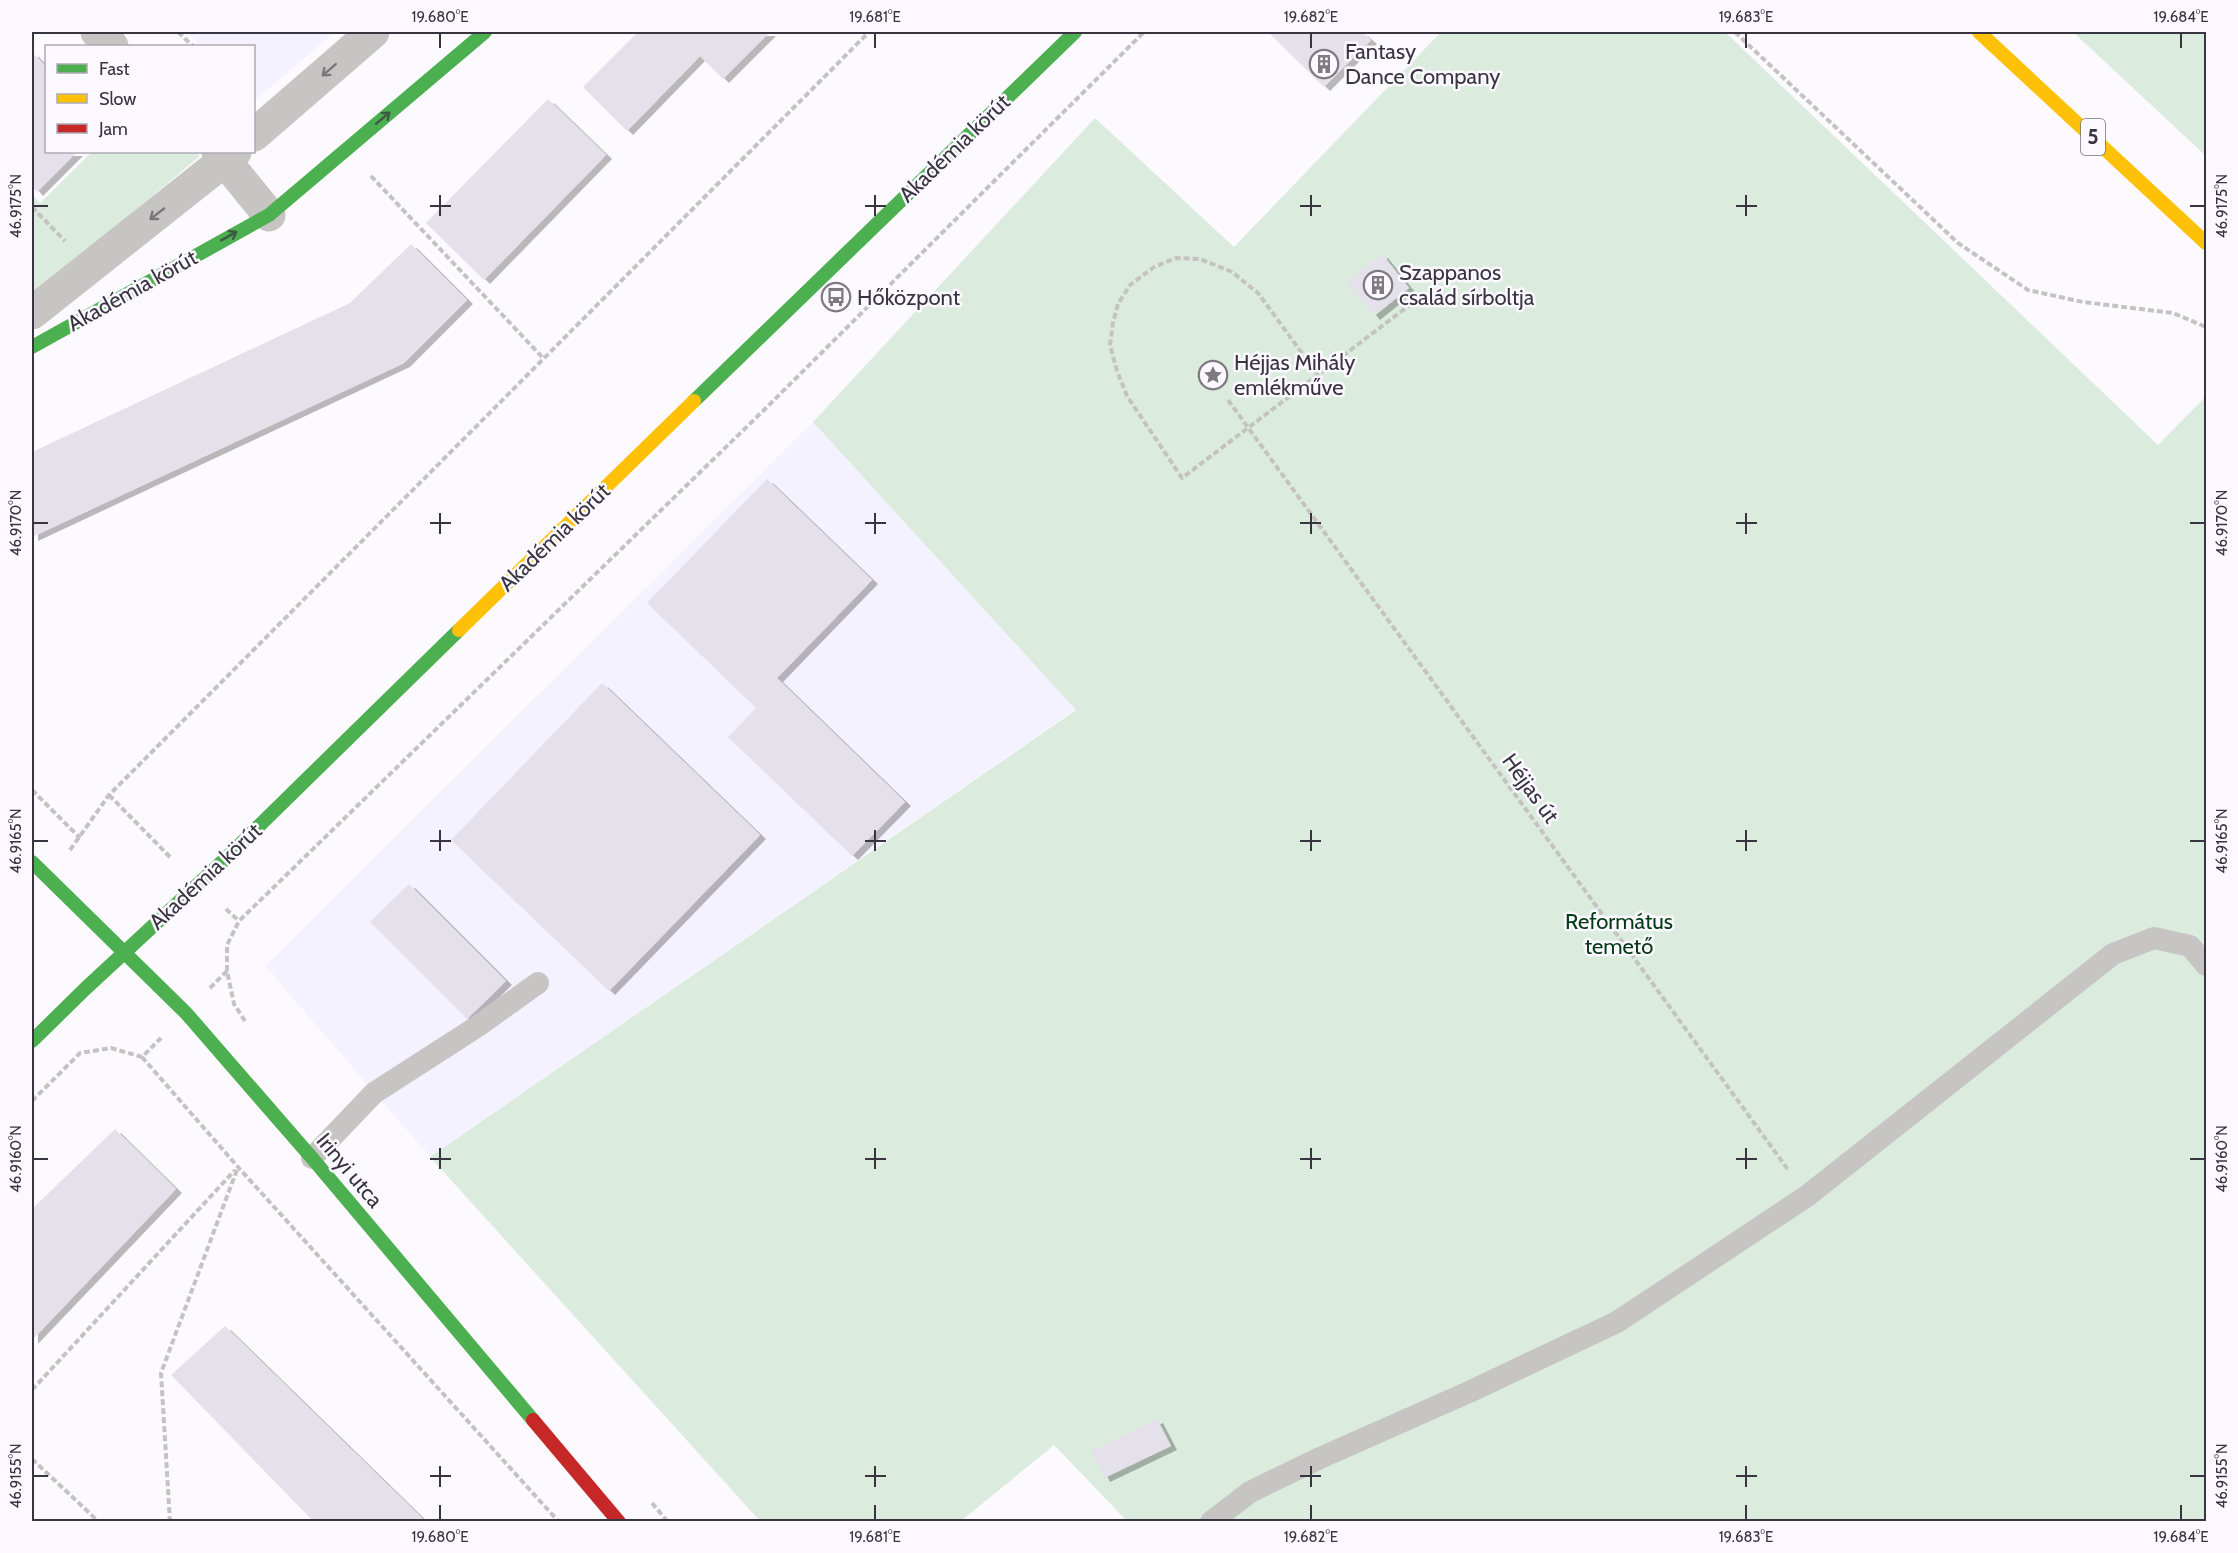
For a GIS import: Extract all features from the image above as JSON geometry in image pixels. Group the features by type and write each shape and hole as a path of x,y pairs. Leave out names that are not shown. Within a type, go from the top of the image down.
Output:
{"street":[{"path":"97,32 111,45"},
{"path":"255,134 373,32"},
{"name":"Akadémia körút","path":"32,347 268,214 485,32"},
{"name":"Akadémia körút","path":"32,1041 124,951 199,885 1075,32"},
{"name":"5","path":"1979,32 2206,243"},
{"path":"227,154 268,214"},
{"name":"Akadémia körút","path":"32,314 227,154"},
{"name":"Irinyi utca","path":"32,862 186,1013 312,1158 619,1521"}],"lane":[{"path":"1211,1521 1250,1492 1270,1482 1617,1322 1807,1196 2114,954 2154,938 2190,946 2206,965"},
{"path":"312,1158 374,1093 478,1026 538,983"}],"path":[{"path":"178,32 192,45"},
{"path":"46,878 80,838 109,795 869,32"},
{"path":"248,1027 234,1004 227,970 227,945 239,921 764,410 1144,32"},
{"path":"1735,32 1958,243 2028,290 2083,302 2173,313 2206,327"},
{"path":"346,150 544,359"},
{"path":"32,207 91,267"},
{"path":"1318,375 1258,293 1232,272 1200,259 1176,258 1154,267 1130,285 1118,304 1110,345 1117,371 1127,396 1182,478 1249,428 1419,298"},
{"name":"Héjjas út","path":"1228,400 1807,1196"},
{"path":"32,790 80,838"},
{"path":"32,1101 80,1053"},
{"path":"142,1057 238,1167 559,1521"},
{"path":"32,1390 238,1167"},
{"path":"170,1521 161,1373 238,1167"},
{"path":"32,1459 99,1521"},
{"path":"645,1494 668,1521"}],"shaded area":[{"path":"187,32 335,32 255,100 255,45 200,45"},
{"path":"813,422 1076,709 430,1157 265,966"}],"green space":[{"name":"Református temető","path":"1441,32 1725,32 2158,445 2206,396 2206,1521 1127,1521 1054,1445 961,1521 760,1521 430,1157 1076,710 813,422 1095,118 1234,247"},
{"path":"2073,32 2206,32 2206,156"},
{"path":"91,153 196,153 200,156 32,297 32,195 40,203"}],"building":[{"path":"638,32 770,32 723,79 700,56 627,131 583,87"},
{"name":"Fantasy Dance Company","path":"1268,32 1362,32 1371,40 1324,87"},
{"path":"32,52 45,66 45,153 76,153 37,192 32,186"},
{"path":"548,99 606,155 484,280 426,223"},
{"path":"411,244 467,300 404,363 32,537 32,452 350,303"},
{"name":"Szappanos család sírboltja","path":"1382,254 1409,288 1374,316 1347,282"},
{"path":"767,479 872,580 777,678 905,802 852,856 728,737 756,708 647,603"},
{"path":"602,683 760,835 609,991 451,840"},
{"path":"409,884 506,981 467,1019 370,922"},
{"path":"115,1129 176,1189 32,1340 32,1209"},
{"path":"225,1326 426,1522 314,1522 171,1375"},
{"path":"1157,1419 1171,1446 1104,1478 1091,1451"}],"traffic: fast":[{"path":"32,347 269,215 485,32"},
{"path":"694,401 1075,32"},
{"path":"32,1041 222,862 459,630"},
{"path":"32,862 186,1013 312,1158 533,1420"}],"traffic: slow":[{"path":"1979,32 2206,243"},
{"path":"459,630 694,401"}],"traffic: jam":[{"path":"533,1420 619,1522"}],"place":[{"name":"Fantasy Dance Company","path":"1324,64"},
{"name":"Szappanos család sírboltja","path":"1378,285"},
{"name":"Hőközpont","path":"836,297"},
{"name":"Héjjas Mihály emlékműve","path":"1213,375"}]}
